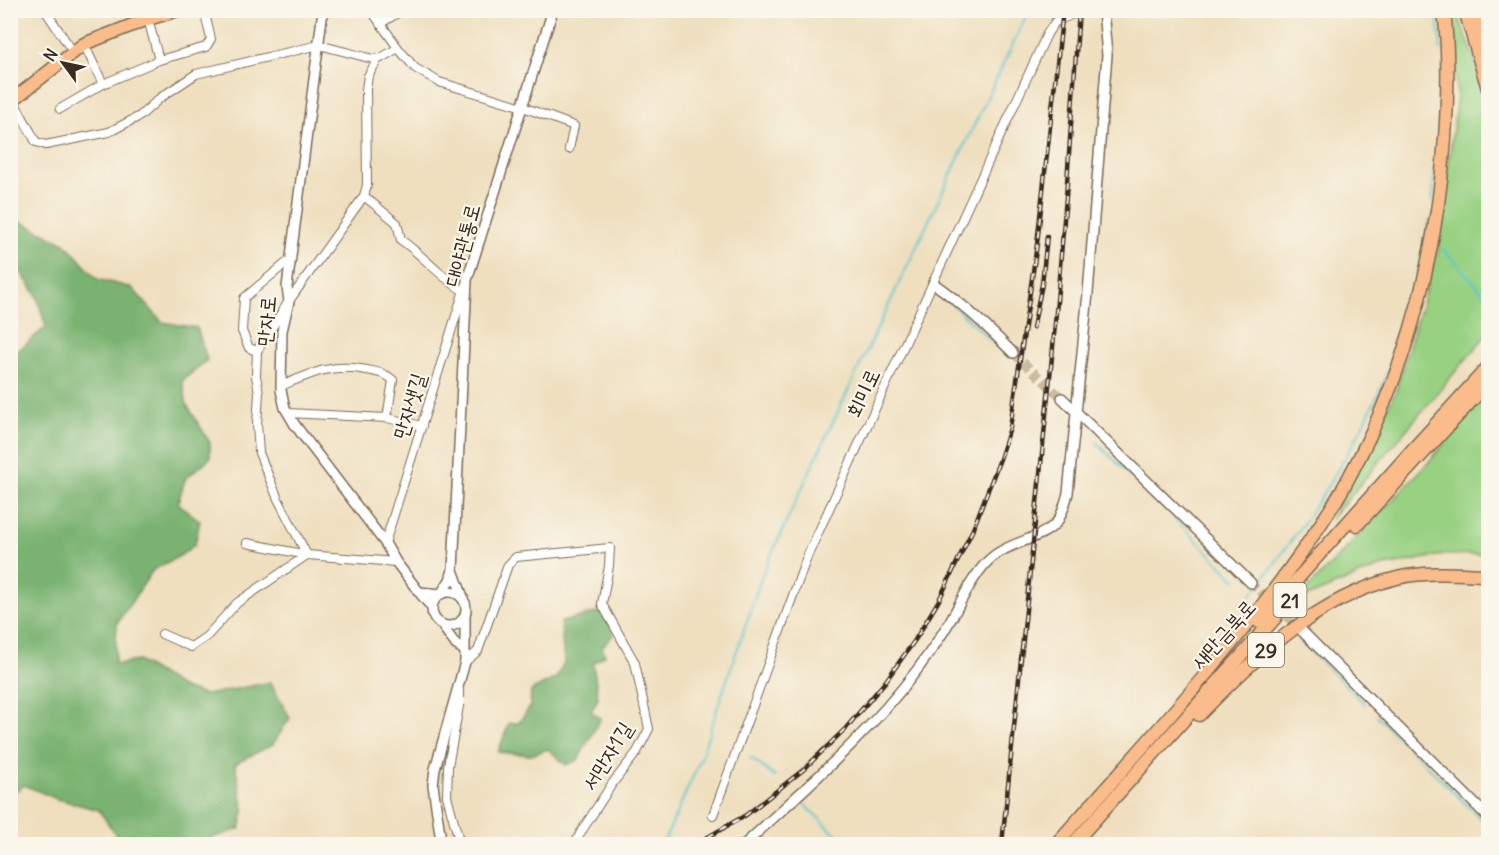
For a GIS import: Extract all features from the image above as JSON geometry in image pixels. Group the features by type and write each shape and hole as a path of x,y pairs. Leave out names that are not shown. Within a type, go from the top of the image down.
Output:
{"main road":[{"path":"12,100 84,44 178,10"},
{"path":"1090,816 1272,594 1337,500 1387,397 1416,312 1442,187 1449,45 1444,10"},
{"path":"1465,10 1488,88"},
{"path":"1475,10 1488,60"},
{"path":"1415,447 1488,357"},
{"name":"새만금북로","path":"1073,844 1090,816 1415,447 1488,368"},
{"name":"새만금북로","path":"1056,844 1090,816 1488,383"},
{"path":"1434,573 1488,570"},
{"name":"29","path":"1090,816 1251,662 1315,614 1364,589 1398,578 1434,573 1488,575"}],"street":[{"path":"45,10 73,52"},
{"path":"60,109 103,84 159,60 206,47 211,39 204,10"},
{"name":"만자로","path":"323,10 287,287 289,301 282,331 281,386 288,412 295,425 432,608"},
{"path":"371,10 415,68 439,82 574,126 569,149"},
{"path":"380,24 402,10"},
{"name":"대야관통로","path":"453,570 467,280 553,10"},
{"name":"회미로","path":"713,815 807,557 1047,34 1055,22 1082,10"},
{"path":"745,844 828,767 879,715 909,679 947,626 984,565 994,554 1041,533 1056,523 1062,512 1068,494 1089,293 1107,55 1103,10"},
{"path":"148,19 159,60"},
{"path":"84,44 103,84"},
{"path":"12,100 36,142 46,146 110,132 140,116 160,98 196,74 319,45 378,58"},
{"path":"307,555 278,499 259,453 257,351 289,301 364,196 367,185 366,89 368,76 378,58 398,48"},
{"path":"364,196 397,223 401,240 414,249 440,275 464,291"},
{"path":"257,351 249,348 242,331 244,298 291,260"},
{"name":"만자샛길","path":"385,543 467,280"},
{"path":"933,283 983,322 1014,353"},
{"path":"281,386 315,371 333,368 353,367 386,374 393,380 387,418"},
{"path":"1062,398 1251,583"},
{"path":"288,412 387,418 422,426"},
{"path":"247,543 307,555 396,562"},
{"name":"서만자1길","path":"465,662 478,651 508,565 516,557 610,548 602,604 635,663 649,729 637,752 612,784 574,844"},
{"path":"162,634 191,647 207,636 237,603 307,555"},
{"path":"453,570 450,580 435,600 432,608 433,616 456,645 464,650"},
{"path":"442,843 433,785 435,769 465,662 466,610 453,570"},
{"path":"419,592 441,594 455,592 464,599"},
{"path":"441,624 452,626 465,616"},
{"path":"1302,631 1488,816"},
{"path":"459,687 459,706 448,766 447,796 460,844"}],"green space":[{"path":"1451,11 1455,11 1459,17 1488,94 1488,333 1330,520 1395,393 1438,249 1457,96"},
{"path":"11,217 65,243 97,279 132,288 162,322 197,328 207,360 182,381 187,405 210,443 210,458 185,479 178,503 200,521 195,544 181,555 153,570 117,623 115,664 139,661 182,688 206,695 270,682 290,718 273,744 235,764 244,811 240,829 193,844 122,844 99,810 57,799 24,785 11,795 11,354 13,355 46,327 37,296 11,257"},
{"path":"1488,392 1488,554 1442,555 1379,567 1295,602 1428,463"},
{"path":"603,611 614,634 602,647 605,655 593,663 598,698 591,712 601,718 578,760 566,765 548,749 531,755 498,752 509,723 519,723 530,707 531,691 556,678 564,663 561,622"}],"waterway":[{"path":"663,844 699,763 763,573 1029,10"},
{"path":"1437,10 1441,50"},
{"path":"1440,128 1441,109"},
{"path":"1432,202 1438,145"},
{"path":"1251,595 1297,532 1340,467 1376,398 1405,326 1430,220"},
{"path":"1443,249 1488,298"},
{"path":"943,296 1004,352"},
{"path":"1097,443 1166,510"},
{"path":"1175,519 1236,580"},
{"path":"1298,639 1365,704"},
{"path":"1377,716 1488,826"},
{"path":"750,757 775,777"},
{"path":"804,804 843,841"}],"tunnel":[{"path":"1013,353 1062,398"},
{"path":"1251,583 1300,630"}],"railway":[{"path":"696,844 746,815 803,770 846,728 885,682 915,640 939,600 973,529 1010,428 1037,244 1063,10"},
{"path":"1002,844 1053,347 1079,10"},
{"path":"1033,328 1042,284 1047,236"}]}
